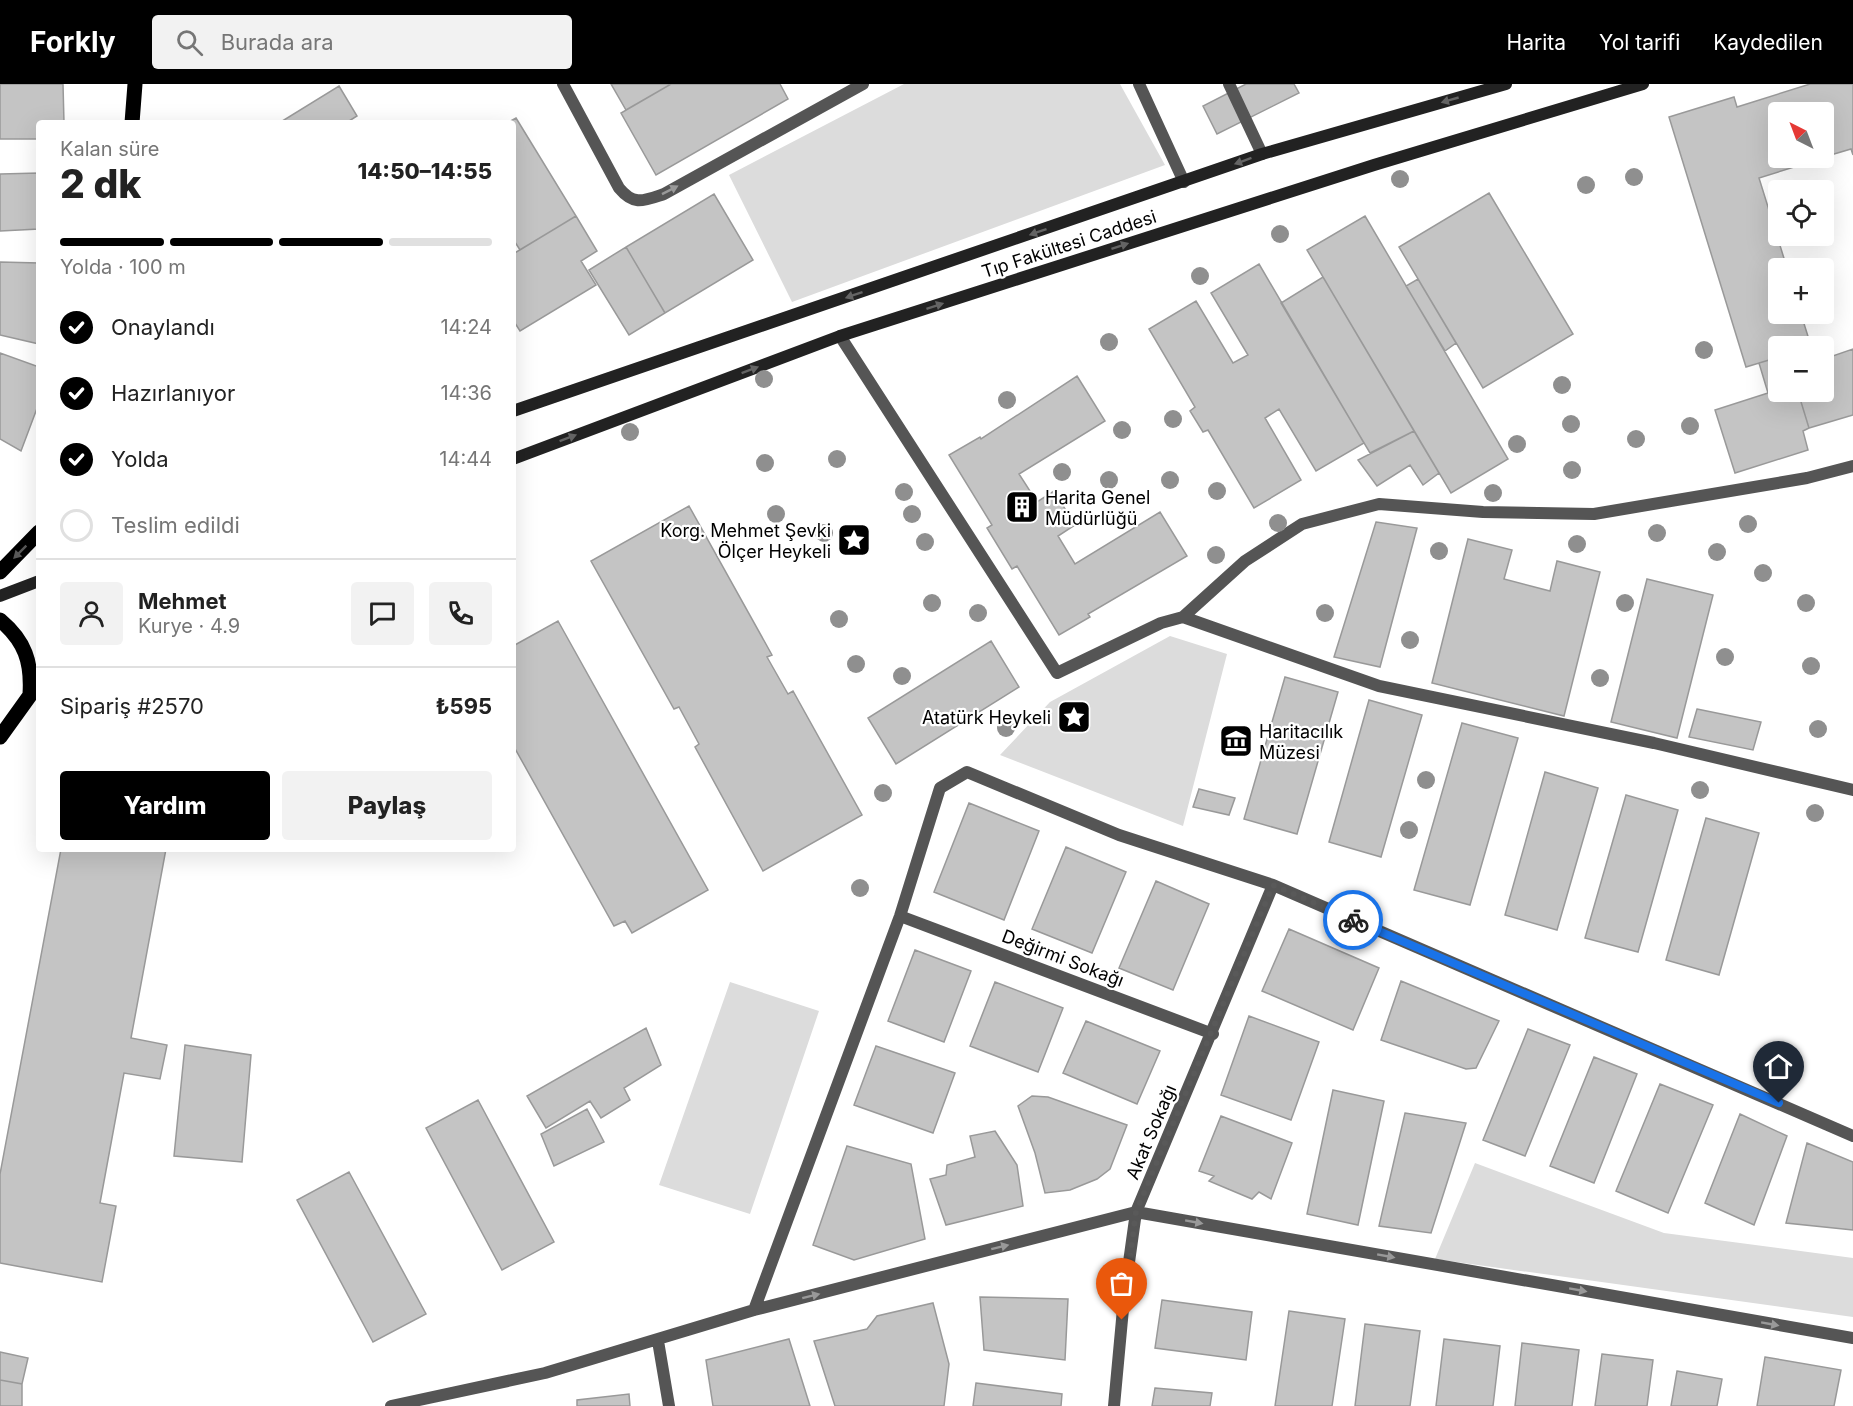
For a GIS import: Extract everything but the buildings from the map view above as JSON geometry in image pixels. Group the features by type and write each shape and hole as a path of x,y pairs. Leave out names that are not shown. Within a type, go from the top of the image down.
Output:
{"main road":[{"path":"132,120 135,84"},
{"name":"Tıp Fakültesi Caddesi","path":"516,410 1262,154 1506,84"},
{"name":"Tıp Fakültesi Caddesi","path":"516,458 840,336 1374,165 1643,84"},
{"path":"0,572 36,535"},
{"path":"0,596 36,582"},
{"path":"0,620 21,641 28,655 36,688 0,737"}],"street":[{"path":"563,84 619,188 628,199 642,201 664,194 863,84"},
{"path":"1139,84 1184,182"},
{"path":"1229,84 1262,154"},
{"path":"840,336 1057,673 1161,623 1183,617 1245,561 1302,524 1379,504 1483,512 1594,514 1806,478 1853,466"},
{"path":"1183,617 1379,686 1654,743 1853,790"},
{"path":"754,1310 900,916 940,788 967,772 1119,835 1273,885 1853,1136"},
{"name":"Akat Sokağı","path":"1113,1406 1136,1212 1213,1034 1273,885"},
{"name":"Değirmi Sokağı","path":"900,916 1213,1034"},
{"path":"391,1406 545,1373 658,1341 754,1310 1136,1212 1853,1338"},
{"path":"658,1341 668,1406"}],"shaded area":[{"path":"904,84 1120,84 1165,165 792,302 729,175"},
{"path":"1170,636 1227,654 1183,826 1000,755 1050,702"},
{"path":"730,982 819,1011 750,1214 659,1185"},
{"path":"1475,1163 1664,1233 1853,1258 1853,1317 1435,1259"}],"way so far":[{"path":"1122,1320 1136,1212 1213,1034 1273,885 1353,920"}],"place":[{"name":"Harita Genel Müdürlüğü","path":"1022,507"},
{"name":"Korg. Mehmet Şevki Ölçer Heykeli","path":"854,540"},
{"name":"Atatürk Heykeli","path":"1074,717"},
{"name":"Haritacılık Müzesi","path":"1236,741"}],"route":[{"path":"1353,920 1779,1103"}]}
